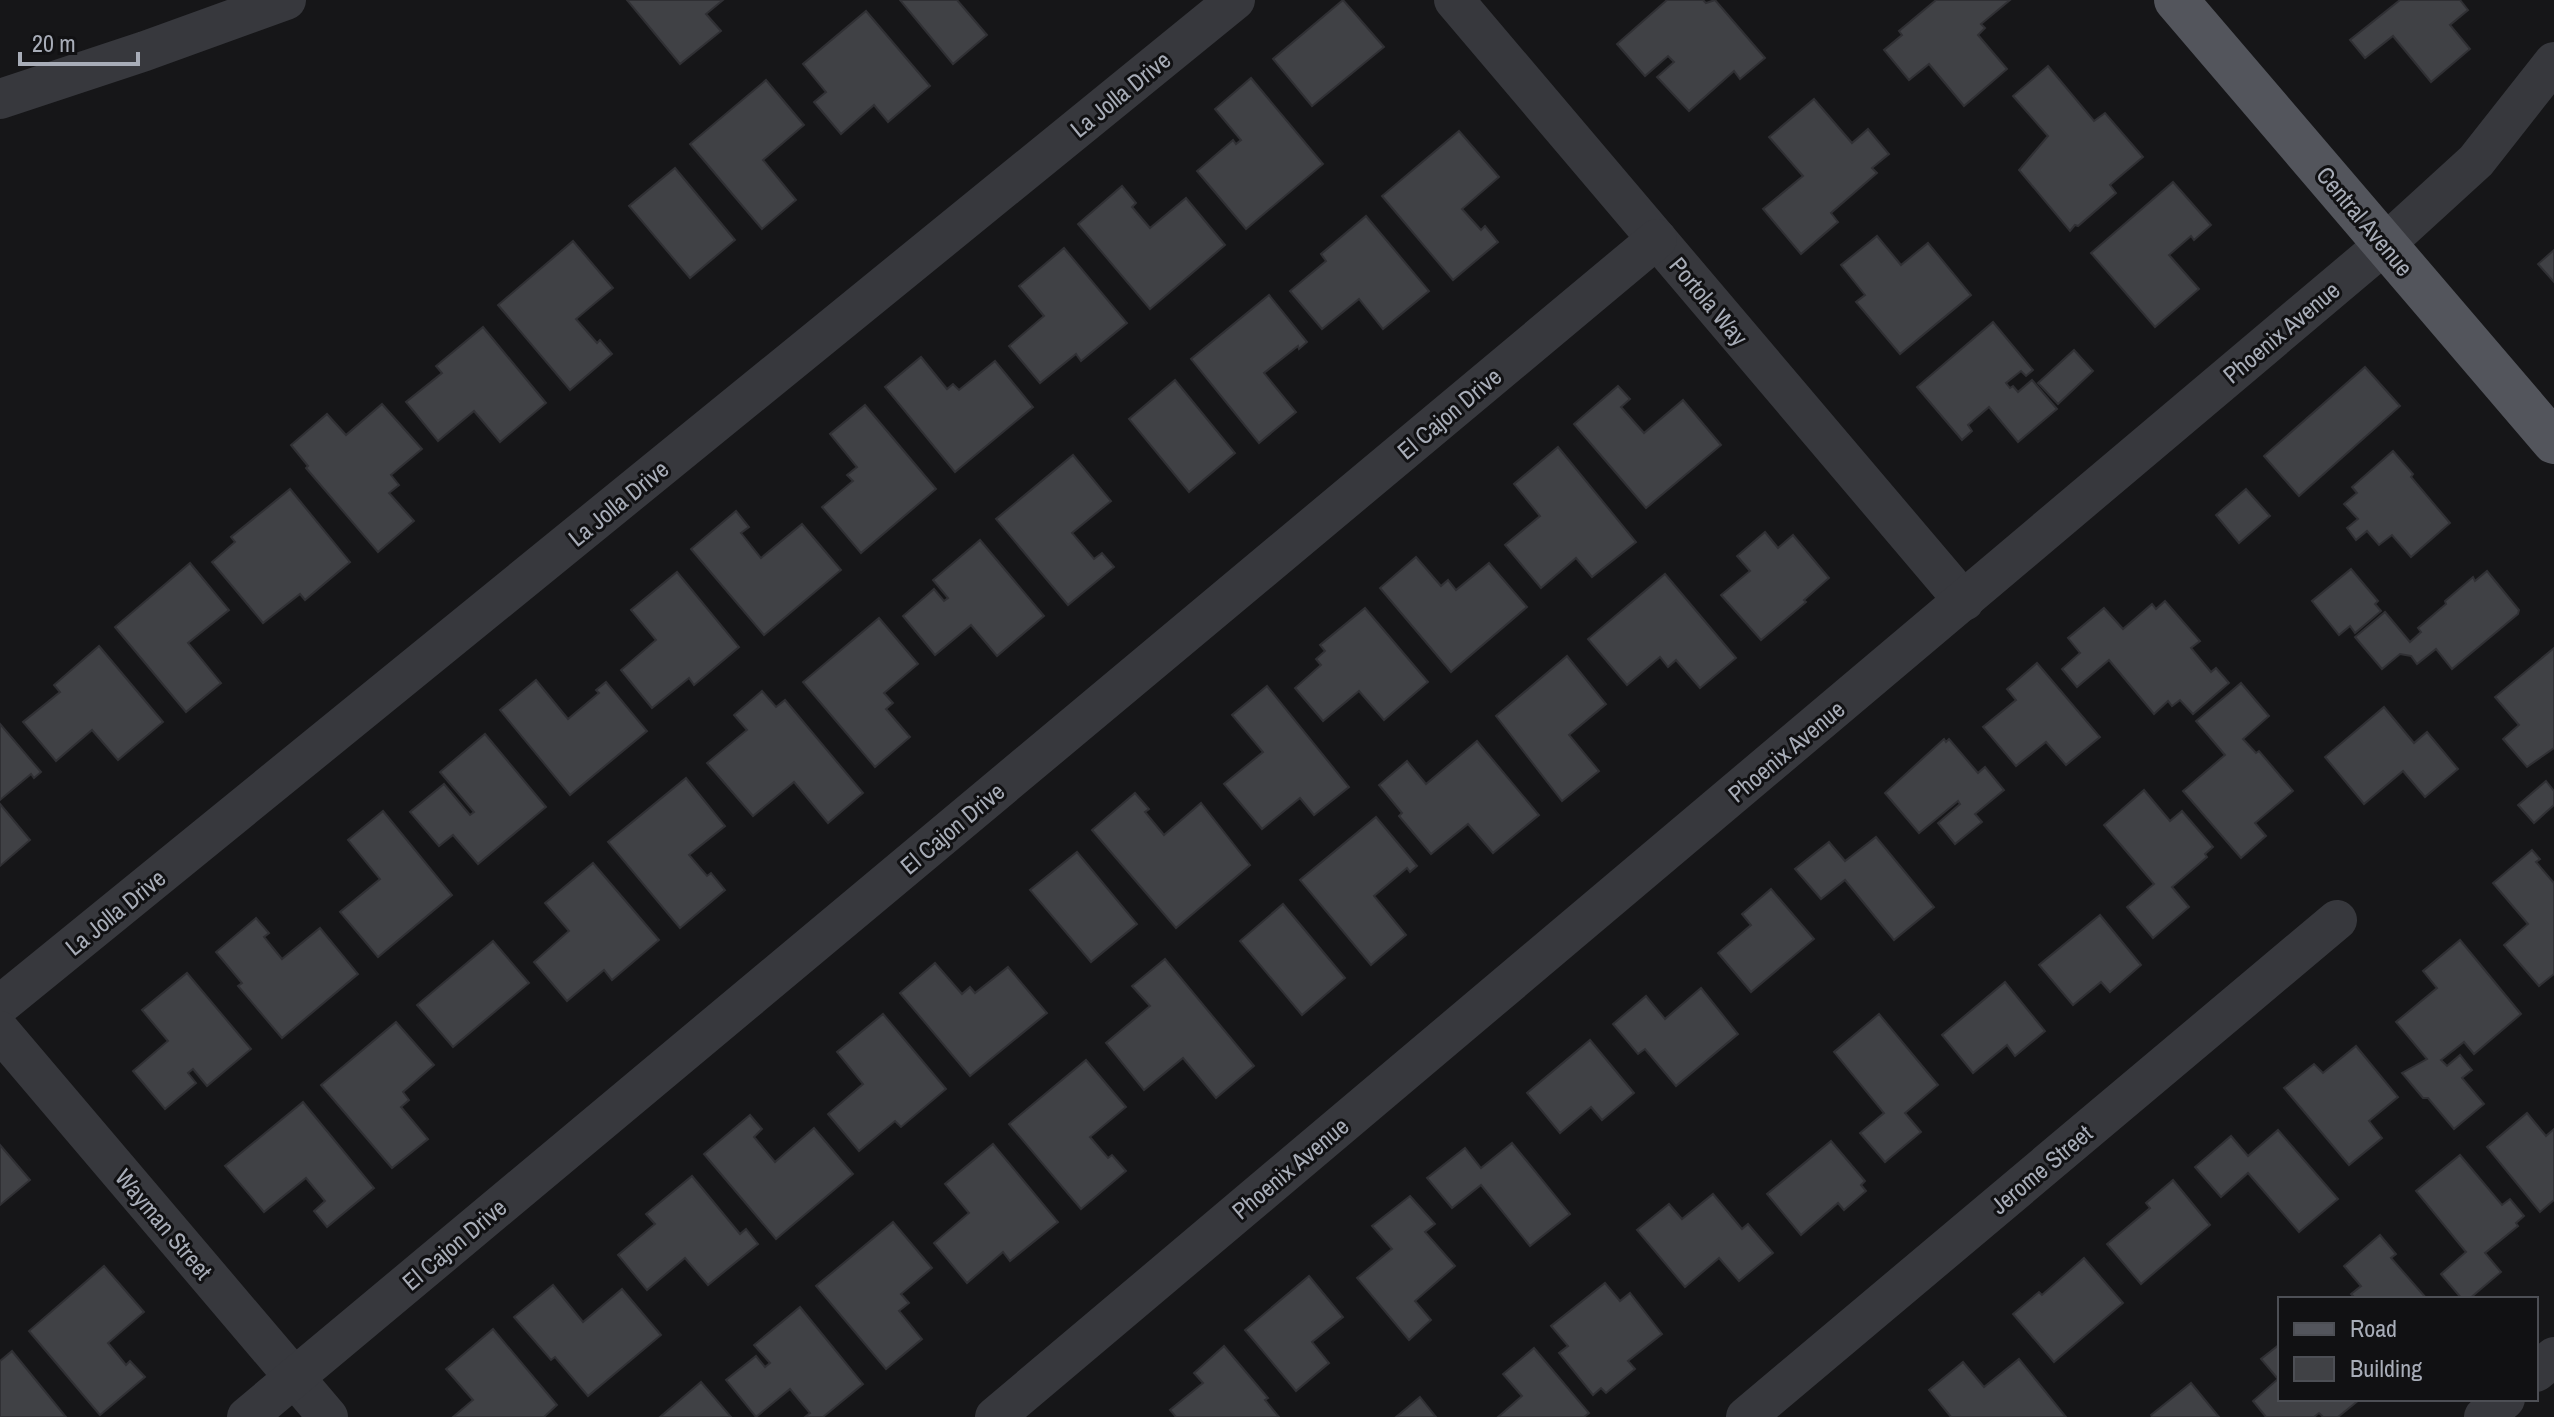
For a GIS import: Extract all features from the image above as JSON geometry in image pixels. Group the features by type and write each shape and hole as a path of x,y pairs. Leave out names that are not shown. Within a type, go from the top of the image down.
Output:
{"main road":[{"name":"Central Avenue","path":"2176,0 2554,442"}],"street":[{"path":"0,99 286,0"},
{"name":"La Jolla Drive","path":"0,1005 1235,0"},
{"name":"Portola Way","path":"1454,0 1964,601"},
{"name":"Phoenix Avenue","path":"995,1417 2384,245 2476,161 2554,62"},
{"name":"El Cajon Drive","path":"247,1417 1657,239"},
{"name":"Jerome Street","path":"1746,1417 2337,920"},
{"name":"Wayman Street","path":"0,1031 328,1417"},
{"path":"2538,1370 2554,1357"},
{"path":"2484,1417 2503,1401"}],"building":[{"path":"627,0 723,0 706,14 721,31 680,64"},
{"path":"900,0 957,0 987,35 953,64"},
{"path":"1343,0 1384,47 1312,106 1273,59"},
{"path":"1667,0 1703,0 1706,3 1715,0 1765,58 1740,79 1734,71 1689,111 1657,77 1674,62 1668,56 1645,76 1617,44"},
{"path":"1936,0 2010,0 1981,24 1985,28 1978,35 2007,69 1964,106 1929,64 1909,80 1884,50 1902,35 1899,31"},
{"path":"2400,0 2460,0 2468,10 2450,25 2470,49 2431,82 2393,36 2365,58 2350,40"},
{"path":"866,11 930,86 888,122 874,105 841,134 814,102 826,92 803,64"},
{"path":"2048,66 2094,121 2105,113 2143,157 2110,185 2116,193 2070,231 2019,170 2048,136 2013,96"},
{"path":"1251,78 1323,164 1246,229 1197,171 1233,140 1236,144 1241,140 1215,109"},
{"path":"766,80 804,125 763,160 796,200 762,229 690,144"},
{"path":"1814,99 1852,143 1868,129 1889,154 1872,168 1877,173 1831,213 1838,222 1801,254 1763,209 1803,176 1769,137"},
{"path":"1459,131 1499,177 1462,209 1481,230 1485,226 1498,242 1453,280 1382,196"},
{"path":"675,168 735,240 690,278 629,206"},
{"path":"2173,182 2211,225 2194,240 2191,236 2169,255 2199,289 2155,327 2091,253"},
{"path":"1122,186 1136,203 1132,207 1150,228 1186,198 1225,245 1150,309 1078,224"},
{"path":"1366,216 1429,291 1383,329 1359,299 1322,329 1290,291 1326,261 1321,254"},
{"path":"1877,236 1901,265 1928,243 1971,295 1900,354 1856,302 1865,295 1841,265"},
{"path":"573,241 613,288 576,319 597,343 600,340 612,354 570,390 498,305"},
{"path":"1064,248 1127,323 1081,361 1076,354 1040,383 1009,346 1044,316 1019,286"},
{"path":"2554,250 2554,282 2538,264"},
{"path":"1269,295 1307,342 1264,373 1296,412 1259,443 1191,359"},
{"path":"1993,322 2033,370 2026,376 2021,371 2006,383 2018,392 2032,380 2057,409 2018,442 1989,407 1968,425 1972,431 1962,440 1917,387"},
{"path":"483,327 546,403 500,442 474,411 438,441 406,402 442,373 436,366"},
{"path":"2074,350 2093,371 2058,404 2038,383"},
{"path":"921,357 947,389 953,384 959,390 995,361 1033,407 955,472 885,387"},
{"path":"2365,367 2400,406 2299,496 2264,456"},
{"path":"1175,380 1235,453 1189,492 1129,419"},
{"path":"1618,386 1630,399 1621,407 1644,433 1683,400 1721,445 1646,508 1574,424"},
{"path":"382,404 422,449 391,475 399,485 389,493 414,521 378,552 306,468 308,466 291,445 327,414 346,435"},
{"path":"865,405 936,489 861,553 822,507 853,481 847,475 857,467 830,434"},
{"path":"1558,447 1636,542 1592,577 1576,558 1541,588 1505,545 1540,516 1514,484"},
{"path":"2393,451 2450,523 2411,557 2392,535 2379,545 2367,531 2356,540 2347,528 2358,519 2344,504 2357,493 2352,487"},
{"path":"1073,455 1111,501 1072,533 1094,559 1102,553 1114,567 1068,605 996,519"},
{"path":"290,489 350,562 305,600 300,594 263,623 212,562 235,542 231,537"},
{"path":"2246,489 2270,516 2239,543 2216,515"},
{"path":"736,511 749,527 741,533 761,558 802,524 841,570 764,635 691,549"},
{"path":"1765,532 1778,548 1793,535 1829,578 1761,640 1721,595 1750,571 1737,556"},
{"path":"980,540 1044,616 997,656 971,625 935,655 903,616 934,589 944,601 948,598 933,580"},
{"path":"1416,557 1441,586 1448,580 1456,590 1489,563 1527,607 1451,672 1380,588"},
{"path":"190,563 229,610 188,643 221,683 186,712 115,627"},
{"path":"2351,569 2378,601 2375,604 2381,611 2355,633 2350,626 2339,635 2312,601"},
{"path":"2487,571 2519,610 2518,614 2452,669 2436,649 2417,664 2411,656 2400,654 2382,669 2355,637 2385,612 2410,642 2421,632 2418,628 2446,604 2445,601 2473,577 2475,581"},
{"path":"677,572 739,647 694,685 689,678 652,708 621,670 656,640 631,610"},
{"path":"1665,574 1736,658 1700,688 1676,660 1668,667 1660,657 1627,685 1588,639"},
{"path":"2165,601 2200,641 2191,648 2211,672 2216,668 2229,683 2193,714 2180,700 2172,706 2168,701 2154,714 2109,660 2077,687 2062,669 2080,653 2068,638 2104,608 2123,629 2152,604 2156,609"},
{"path":"1365,608 1428,682 1384,720 1359,691 1323,721 1295,688 1321,665 1316,659 1325,651 1320,645"},
{"path":"879,618 918,664 884,693 893,703 886,709 910,737 875,767 803,682"},
{"path":"99,646 163,722 118,760 92,730 56,761 23,722 60,692 54,685"},
{"path":"2554,648 2554,748 2527,767 2503,739 2519,725 2495,697"},
{"path":"1567,656 1606,704 1569,735 1599,771 1562,801 1496,716"},
{"path":"2037,663 2100,737 2066,765 2046,742 2016,766 1983,727 2016,700 2007,689"},
{"path":"536,680 568,719 599,693 596,690 606,682 647,731 570,795 500,710"},
{"path":"2241,683 2269,716 2243,739 2256,753 2259,751 2293,791 2255,823 2266,836 2241,858 2183,791 2225,755 2196,721"},
{"path":"1267,686 1349,787 1314,815 1300,798 1262,829 1224,784 1263,752 1232,715"},
{"path":"762,691 776,707 785,700 863,793 828,823 794,782 753,816 707,763 747,730 734,715"},
{"path":"2384,707 2414,743 2427,732 2458,769 2425,797 2403,771 2364,804 2325,757"},
{"path":"0,724 41,772 34,778 31,774 0,800"},
{"path":"485,734 546,807 478,864 453,835 439,846 410,812 444,784 470,815 474,812 440,772"},
{"path":"1944,739 1946,742 1949,739 1978,773 1985,767 2004,790 1975,814 1982,822 1955,844 1938,823 1960,804 1958,801 1919,833 1885,793"},
{"path":"1477,741 1539,815 1493,853 1468,824 1431,854 1399,816 1402,813 1379,785 1407,761 1426,784"},
{"path":"686,778 725,826 689,855 707,876 711,873 725,890 680,928 608,842"},
{"path":"2546,781 2554,791 2554,805 2534,823 2518,805"},
{"path":"2144,790 2170,821 2182,811 2213,847 2205,854 2207,857 2172,887 2189,907 2153,938 2127,907 2154,884 2104,825"},
{"path":"1135,793 1149,809 1145,812 1164,835 1201,803 1250,865 1176,928 1092,830"},
{"path":"0,804 30,840 0,866"},
{"path":"383,811 452,895 378,957 340,912 380,879 348,840"},
{"path":"1376,817 1417,866 1410,872 1407,868 1374,896 1406,935 1371,965 1300,880"},
{"path":"1876,837 1934,907 1894,940 1845,880 1821,899 1795,869 1829,842 1845,861"},
{"path":"2532,850 2540,859 2536,862 2554,883 2554,974 2539,986 2504,945 2528,924 2493,883"},
{"path":"1077,852 1137,924 1091,962 1030,890"},
{"path":"593,863 659,940 612,980 604,970 567,1001 534,962 569,931 545,903"},
{"path":"1771,889 1814,939 1751,992 1718,953 1751,925 1742,914"},
{"path":"1283,904 1345,978 1302,1015 1240,941"},
{"path":"2100,915 2141,965 2110,992 2101,982 2073,1005 2039,965"},
{"path":"256,918 269,933 264,937 282,959 320,928 358,974 282,1038 238,986 242,983 216,952"},
{"path":"2460,940 2521,1014 2474,1054 2464,1042 2441,1060 2447,1066 2460,1055 2472,1070 2462,1078 2484,1104 2454,1129 2402,1073 2427,1059 2396,1022 2437,988 2423,971"},
{"path":"493,941 529,983 453,1047 417,1005"},
{"path":"1165,959 1254,1066 1216,1098 1183,1058 1144,1090 1106,1043 1150,1006 1132,986"},
{"path":"935,963 962,994 970,987 975,993 1008,967 1047,1013 970,1076 900,993"},
{"path":"187,973 251,1049 207,1086 193,1069 188,1073 196,1083 165,1109 133,1071 168,1041 142,1010"},
{"path":"2005,982 2045,1031 2015,1056 2007,1045 1973,1073 1942,1035"},
{"path":"1701,988 1738,1034 1676,1086 1645,1049 1638,1054 1613,1024 1646,996 1665,1019"},
{"path":"883,1014 946,1089 901,1127 895,1121 859,1151 828,1114 863,1084 837,1052"},
{"path":"1879,1014 1938,1085 1905,1113 1921,1132 1885,1162 1860,1133 1884,1113 1834,1052"},
{"path":"396,1022 434,1065 403,1092 409,1100 401,1107 428,1139 392,1168 321,1085"},
{"path":"1590,1040 1634,1093 1602,1120 1591,1107 1560,1133 1527,1093"},
{"path":"2356,1046 2398,1097 2369,1121 2382,1138 2349,1165 2284,1088 2314,1064 2323,1073"},
{"path":"1086,1060 1126,1107 1090,1137 1108,1158 1112,1155 1126,1171 1081,1209 1009,1124"},
{"path":"303,1102 374,1188 327,1227 314,1211 325,1201 306,1178 264,1212 225,1166"},
{"path":"2527,1113 2546,1136 2554,1129 2554,1200 2540,1212 2487,1147"},
{"path":"750,1115 762,1129 754,1137 775,1162 814,1128 853,1174 776,1239 704,1154"},
{"path":"2278,1130 2338,1199 2299,1232 2248,1173 2221,1197 2195,1167 2231,1136 2248,1156"},
{"path":"1831,1141 1865,1181 1861,1185 1866,1191 1844,1210 1838,1203 1801,1235 1767,1194"},
{"path":"1512,1143 1570,1214 1530,1246 1481,1185 1452,1208 1427,1178 1465,1148 1481,1168"},
{"path":"993,1144 1058,1222 1010,1261 1003,1252 967,1283 934,1243 969,1213 945,1184"},
{"path":"0,1145 30,1180 0,1205"},
{"path":"2460,1155 2502,1205 2510,1199 2524,1216 2516,1223 2518,1226 2485,1253 2501,1272 2471,1297 2460,1297 2441,1274 2466,1252 2416,1191"},
{"path":"692,1176 740,1234 746,1229 758,1244 708,1285 685,1258 647,1290 618,1255 655,1224 646,1214"},
{"path":"2173,1180 2210,1225 2141,1284 2107,1244 2150,1208 2146,1203"},
{"path":"1713,1194 1742,1229 1748,1224 1773,1253 1739,1281 1719,1258 1685,1287 1637,1230 1669,1204 1682,1219"},
{"path":"1410,1196 1435,1224 1425,1232 1455,1266 1415,1301 1431,1320 1409,1340 1357,1278 1392,1249 1372,1226"},
{"path":"893,1222 932,1268 901,1294 909,1303 899,1311 922,1339 886,1369 816,1286"},
{"path":"2380,1235 2396,1254 2391,1258 2425,1297 2354,1297 2351,1294 2361,1286 2344,1266"},
{"path":"2084,1258 2123,1303 2054,1362 2013,1314 2039,1292 2042,1295"},
{"path":"104,1266 144,1312 108,1343 126,1365 130,1361 145,1377 100,1415 29,1331"},
{"path":"1309,1276 1343,1317 1312,1342 1329,1363 1296,1391 1245,1330"},
{"path":"1605,1283 1620,1301 1630,1293 1662,1334 1628,1361 1635,1369 1606,1393 1601,1388 1593,1395 1559,1353 1568,1346 1551,1326"},
{"path":"553,1285 583,1322 622,1289 661,1335 588,1396 555,1357 551,1360 514,1317"},
{"path":"800,1307 863,1384 823,1417 805,1417 810,1413 790,1389 756,1417 726,1380 756,1356 765,1367 770,1363 754,1345"},
{"path":"493,1329 557,1405 544,1417 453,1417 473,1400 446,1369"},
{"path":"1224,1346 1268,1398 1265,1400 1279,1417 1176,1417 1170,1410 1203,1383 1194,1373"},
{"path":"2278,1346 2278,1379 2261,1359"},
{"path":"1534,1348 1589,1413 1584,1417 1498,1417 1522,1396 1503,1374"},
{"path":"12,1351 66,1417 0,1417 0,1361"},
{"path":"2019,1359 2066,1417 1951,1417 1929,1390 1963,1362 1984,1387"},
{"path":"2278,1379 2278,1401 2358,1401 2338,1417 2323,1417 2319,1413 2314,1417 2266,1417 2253,1401"},
{"path":"701,1382 731,1417 660,1417"},
{"path":"2191,1383 2219,1417 2152,1417 2151,1415"},
{"path":"1420,1397 1436,1417 1396,1417"}]}
